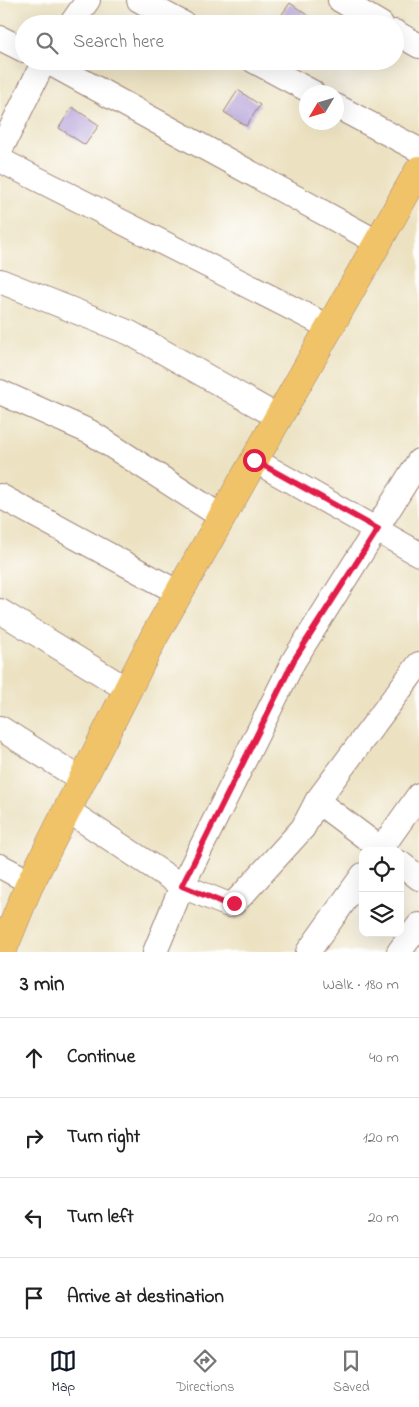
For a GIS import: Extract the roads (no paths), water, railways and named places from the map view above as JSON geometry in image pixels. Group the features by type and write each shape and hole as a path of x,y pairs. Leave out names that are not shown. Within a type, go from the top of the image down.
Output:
{"highway":[{"path":"2,952 67,810 179,594 419,170"}],"street":[{"path":"77,15 88,0"},
{"path":"139,0 167,15"},
{"path":"340,0 366,15"},
{"path":"404,37 419,46"},
{"path":"0,38 15,46"},
{"path":"0,151 40,70"},
{"path":"62,70 377,242"},
{"path":"271,70 299,85"},
{"path":"344,110 419,150"},
{"path":"0,160 329,326"},
{"path":"0,281 130,333 278,417"},
{"path":"0,392 90,432 222,517"},
{"path":"254,460 419,554"},
{"path":"154,952 182,886 294,660 419,461"},
{"path":"0,496 179,594"},
{"path":"0,611 128,690"},
{"path":"67,810 182,886 224,903 234,903 303,828 317,801 419,664"},
{"path":"0,728 82,780"},
{"path":"384,847 419,795"},
{"path":"317,801 378,847"},
{"path":"0,866 32,883"},
{"path":"404,867 419,878"},
{"path":"308,952 359,881"},
{"path":"399,952 419,925"}]}
